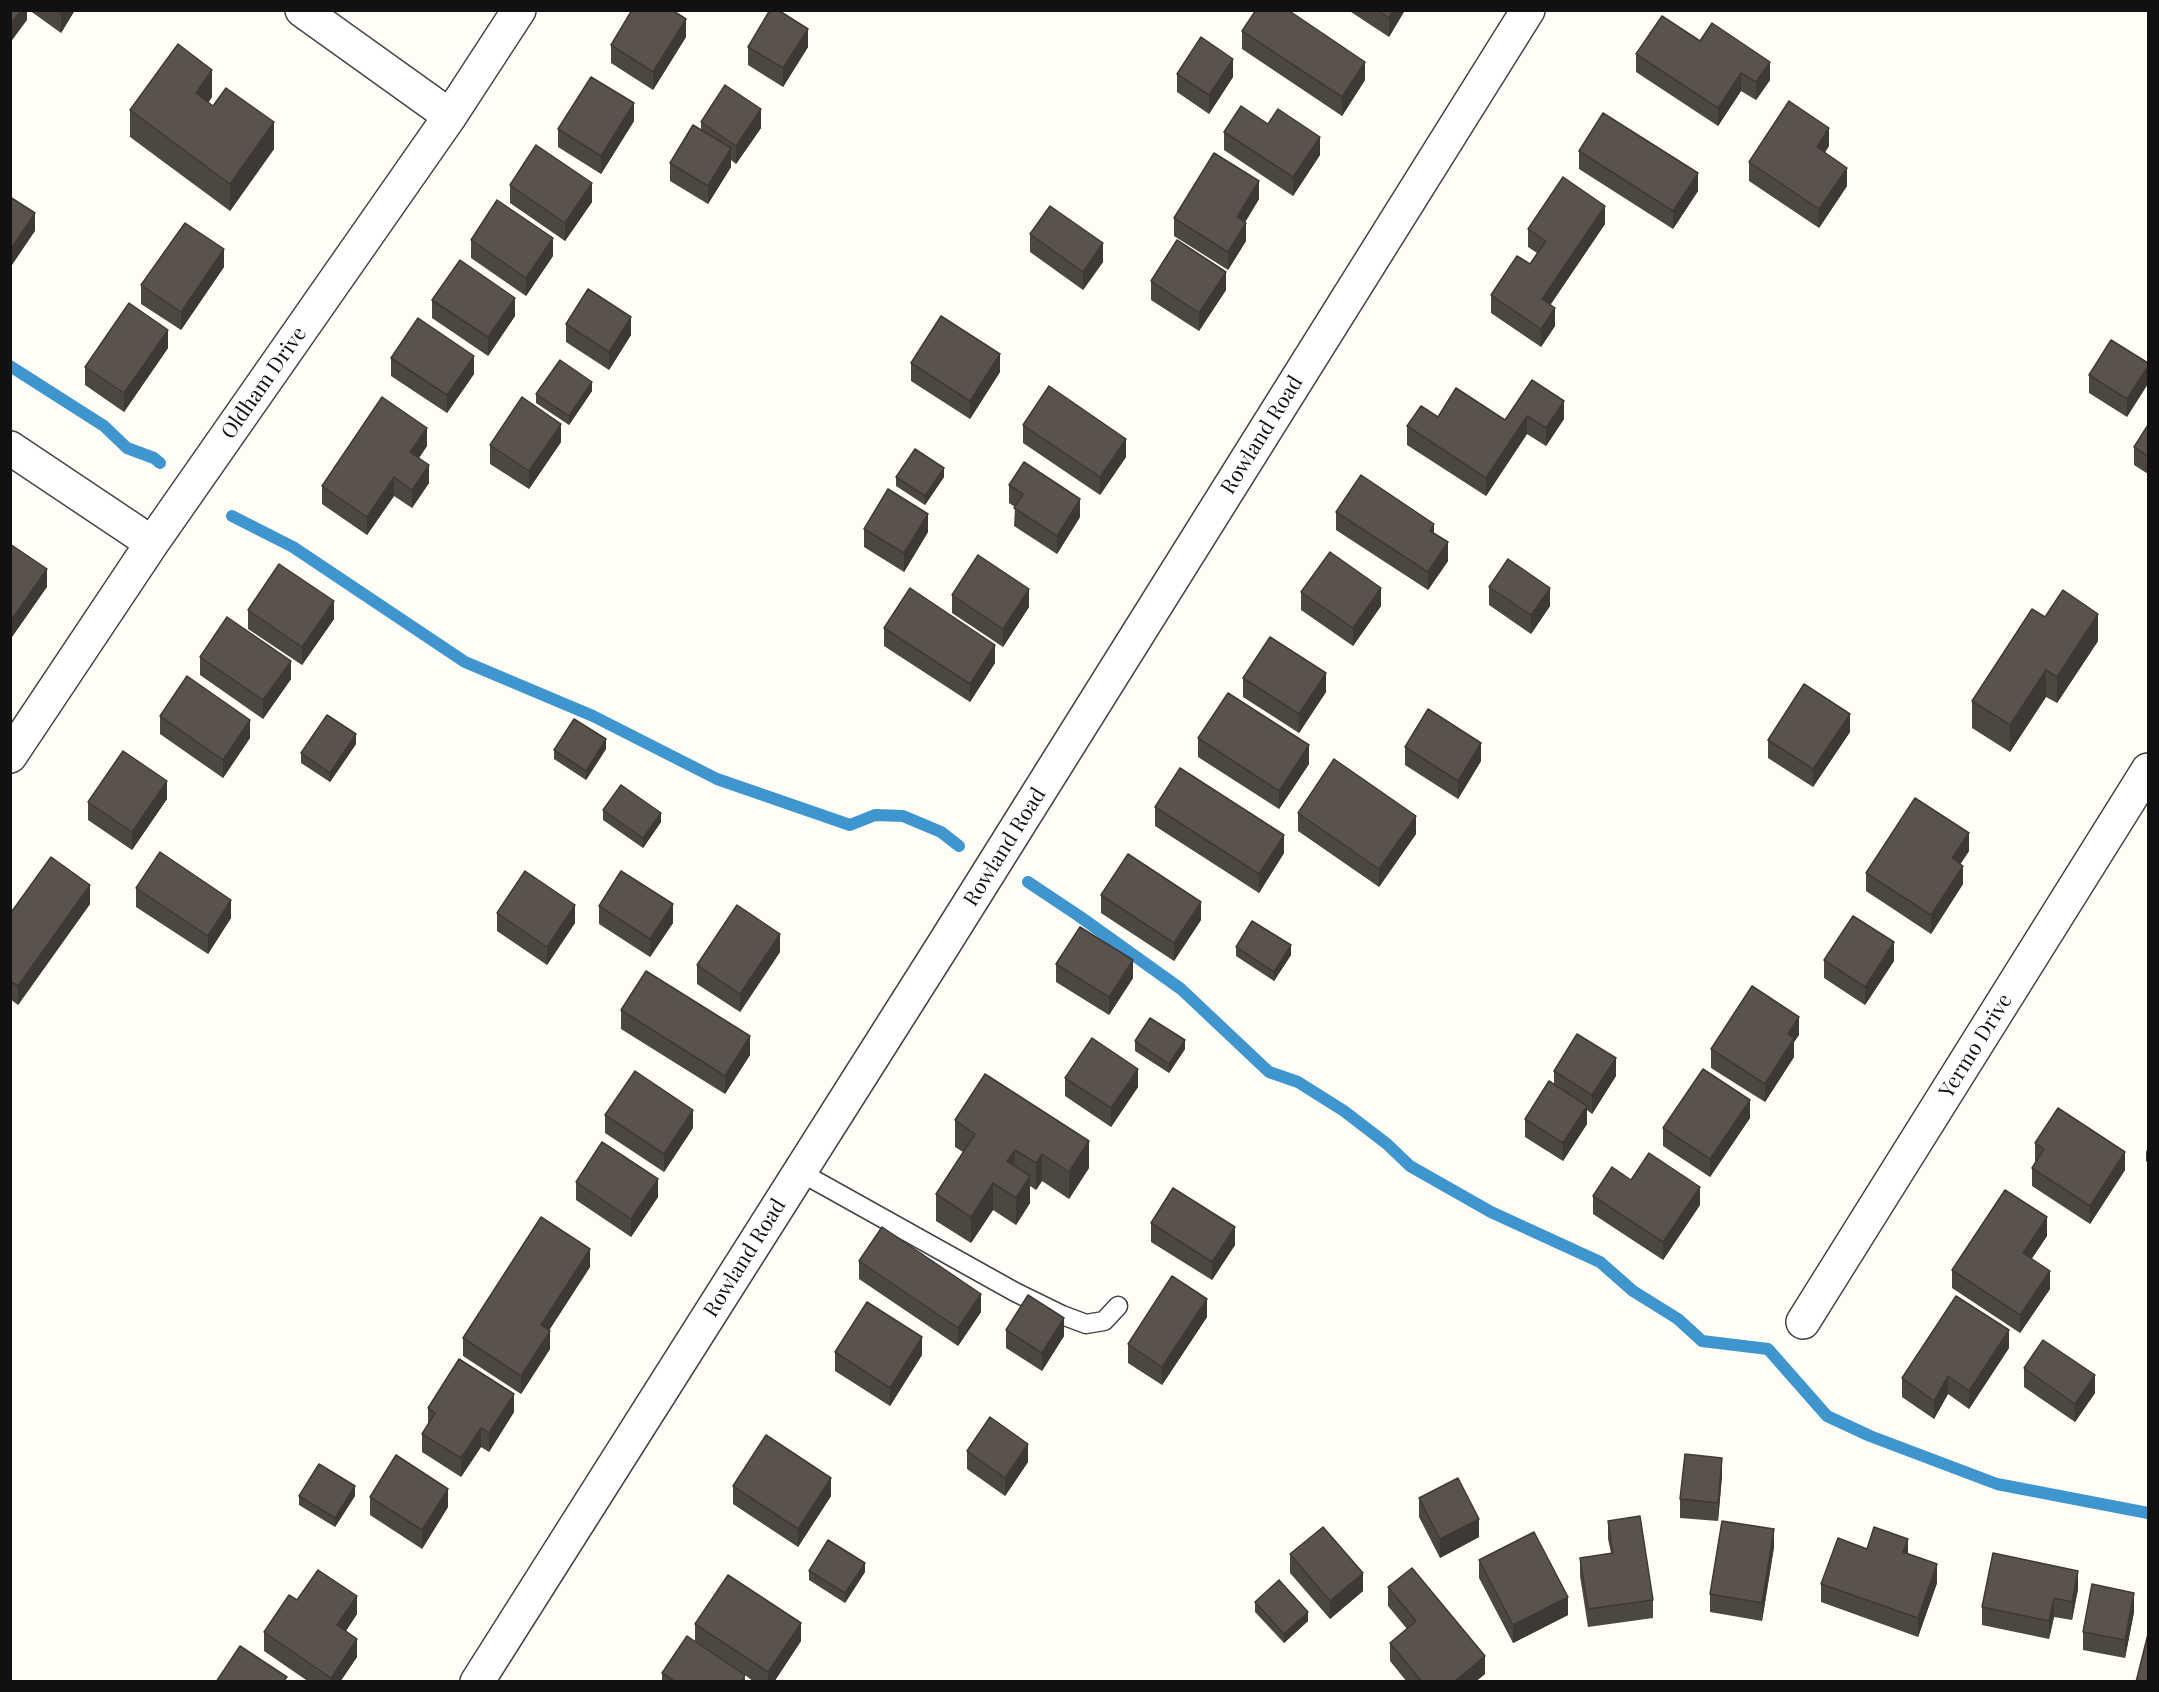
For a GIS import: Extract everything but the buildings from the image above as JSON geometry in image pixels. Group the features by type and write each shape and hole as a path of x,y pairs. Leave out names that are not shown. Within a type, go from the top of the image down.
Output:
{"street":[{"path":"302,10 450,116"},
{"name":"Oldham Drive","path":"10,756 152,543 450,116 519,10"},
{"name":"Rowland Road","path":"477,1682 800,1172 1528,10"},
{"path":"10,448 152,543"},
{"name":"Yermo Drive","path":"1803,1322 2148,770"}],"lane":[{"path":"800,1172 1015,1292 1062,1315 1086,1324 1104,1321 1118,1306"}],"waterway":[{"path":"10,366 104,426 127,448 154,458 160,463"},
{"path":"232,516 293,547 465,662 593,716 717,779 850,825 875,815 903,816 941,832 959,846"},
{"path":"1028,882 1181,989 1269,1072 1298,1082 1344,1111 1387,1144 1410,1166 1491,1212 1600,1262 1633,1291 1678,1319 1702,1341 1768,1349 1827,1416 1870,1436 1997,1484 2148,1513"}]}
